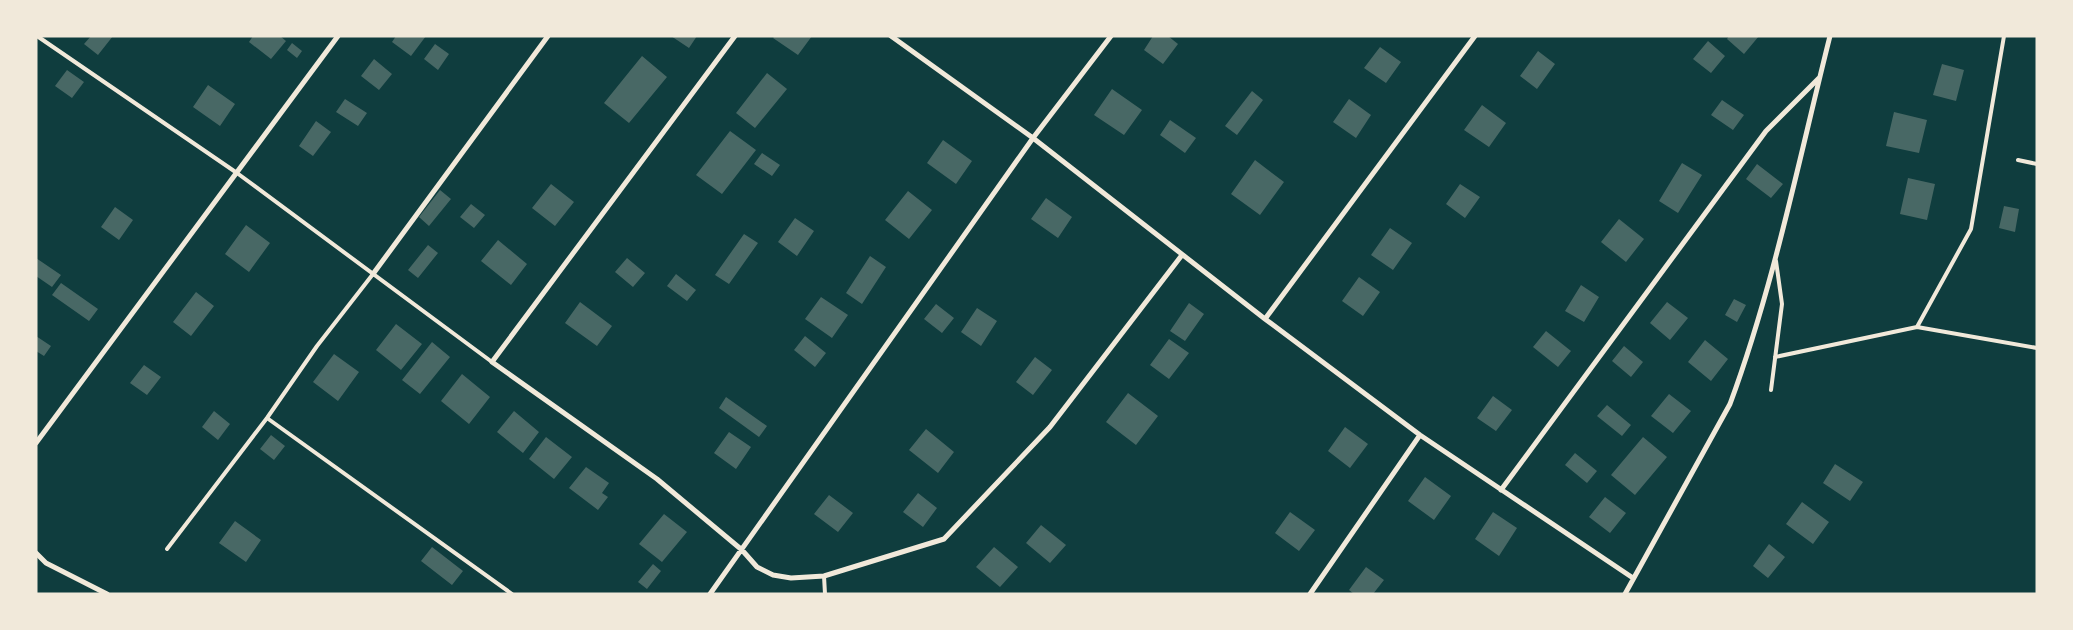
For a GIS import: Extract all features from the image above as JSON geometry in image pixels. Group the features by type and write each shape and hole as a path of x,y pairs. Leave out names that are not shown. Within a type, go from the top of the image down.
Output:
{"street":[{"path":"36,443 338,36"},
{"path":"373,274 548,36"},
{"path":"735,36 492,362 657,479 742,550 757,567 773,575 791,578 824,576 944,538 1050,427 1182,255"},
{"path":"891,36 1033,138 1265,319 1420,435 1633,578"},
{"path":"710,594 1033,138 1111,36"},
{"path":"1265,319 1476,36"},
{"path":"1625,594 1730,404 1776,260 1830,36"},
{"path":"1501,490 1766,131 1819,78"},
{"path":"1310,594 1420,435"},
{"path":"36,553 46,563 107,594"}],"lane":[{"path":"37,36 237,173 492,362"},
{"path":"1916,327 1971,229 2004,36"},
{"path":"2018,160 2037,164"},
{"path":"1771,390 1782,304 1776,260"},
{"path":"166,549 267,418 317,346 373,274"},
{"path":"1775,357 1916,327 2037,348"},
{"path":"267,418 512,594"},
{"path":"824,576 825,594"}],"building":[{"path":"91,36 113,36 98,55 84,44"},
{"path":"253,36 280,36 286,41 271,59 249,42"},
{"path":"396,36 426,36 411,56 392,42"},
{"path":"671,36 697,36 689,48"},
{"path":"775,36 812,36 798,55 773,38"},
{"path":"1153,36 1168,36 1178,44 1163,64 1144,50"},
{"path":"1729,36 1759,36 1744,54 1727,39"},
{"path":"1708,41 1725,56 1711,73 1693,59"},
{"path":"292,43 302,51 297,58 287,50"},
{"path":"435,44 449,54 438,70 424,59"},
{"path":"1380,47 1401,62 1386,83 1364,68"},
{"path":"1538,51 1555,64 1537,89 1520,76"},
{"path":"642,56 667,77 629,123 604,103"},
{"path":"374,59 392,74 379,90 361,76"},
{"path":"1942,64 1964,70 1956,101 1933,95"},
{"path":"67,70 84,82 72,98 55,86"},
{"path":"767,73 787,89 755,128 736,113"},
{"path":"208,85 235,104 220,126 193,107"},
{"path":"1112,89 1142,110 1124,135 1094,115"},
{"path":"1252,91 1263,100 1237,135 1225,126"},
{"path":"345,99 367,113 358,126 336,112"},
{"path":"1349,99 1371,115 1356,138 1333,122"},
{"path":"1722,100 1744,115 1733,130 1711,115"},
{"path":"1482,105 1506,123 1489,147 1464,130"},
{"path":"1894,112 1927,120 1919,153 1886,146"},
{"path":"1170,120 1196,138 1185,153 1160,135"},
{"path":"316,121 331,132 313,156 299,146"},
{"path":"730,131 756,150 722,194 696,175"},
{"path":"943,140 972,161 956,184 927,163"},
{"path":"762,153 780,165 772,176 754,164"},
{"path":"1255,160 1284,182 1260,215 1231,194"},
{"path":"1682,163 1702,175 1678,213 1659,201"},
{"path":"1757,164 1783,184 1771,198 1746,179"},
{"path":"1908,178 1935,184 1927,220 1900,214"},
{"path":"551,184 574,202 555,226 532,208"},
{"path":"1460,184 1480,197 1465,218 1446,204"},
{"path":"440,190 451,199 429,226 419,217"},
{"path":"908,191 932,210 909,239 885,220"},
{"path":"1046,198 1072,217 1058,238 1031,219"},
{"path":"471,204 485,215 474,228 460,217"},
{"path":"2004,206 2019,209 2015,232 1999,228"},
{"path":"115,207 133,220 119,240 101,227"},
{"path":"795,218 814,231 797,256 778,242"},
{"path":"1619,219 1644,239 1626,262 1601,242"},
{"path":"246,225 270,243 249,272 225,254"},
{"path":"1390,228 1412,243 1393,270 1371,255"},
{"path":"744,234 758,243 729,284 715,275"},
{"path":"498,240 527,264 511,285 481,261"},
{"path":"428,245 438,253 418,278 408,270"},
{"path":"870,256 886,267 862,304 846,293"},
{"path":"36,258 61,275 52,287 36,276"},
{"path":"627,258 645,273 633,287 615,272"},
{"path":"676,274 696,290 687,301 667,286"},
{"path":"1359,277 1380,292 1363,316 1342,301"},
{"path":"61,283 98,309 89,321 52,295"},
{"path":"1581,285 1599,297 1584,322 1565,311"},
{"path":"196,292 214,306 191,336 173,322"},
{"path":"821,297 848,315 832,338 805,319"},
{"path":"1734,299 1746,305 1737,322 1725,315"},
{"path":"580,302 612,326 597,346 565,323"},
{"path":"1667,302 1688,318 1670,340 1650,323"},
{"path":"1189,303 1204,314 1185,341 1170,331"},
{"path":"936,304 954,318 942,333 924,319"},
{"path":"977,308 997,321 981,346 961,332"},
{"path":"396,324 422,344 401,370 376,350"},
{"path":"1546,331 1571,351 1558,367 1533,347"},
{"path":"36,336 51,346 44,356 36,351"},
{"path":"805,336 826,353 815,367 794,350"},
{"path":"1169,339 1189,353 1169,379 1150,365"},
{"path":"1705,340 1728,359 1711,381 1688,362"},
{"path":"432,342 450,357 420,394 402,380"},
{"path":"1624,346 1643,362 1631,377 1612,361"},
{"path":"334,354 359,372 338,401 313,382"},
{"path":"1035,357 1052,370 1033,395 1016,382"},
{"path":"144,365 161,377 147,395 130,383"},
{"path":"462,374 490,397 469,424 441,401"},
{"path":"1128,393 1158,416 1136,445 1106,422"},
{"path":"1669,394 1691,411 1673,433 1651,416"},
{"path":"1493,396 1512,410 1496,431 1477,418"},
{"path":"726,397 767,426 759,437 719,408"},
{"path":"1607,405 1631,425 1622,436 1597,416"},
{"path":"214,411 230,424 218,440 202,427"},
{"path":"514,411 539,432 523,453 497,432"},
{"path":"1345,427 1368,444 1350,468 1328,451"},
{"path":"926,429 954,452 938,473 909,450"},
{"path":"729,432 751,447 736,469 714,453"},
{"path":"271,435 285,446 274,460 260,449"},
{"path":"546,437 572,457 554,479 529,459"},
{"path":"1643,437 1667,457 1635,495 1611,475"},
{"path":"1575,453 1597,471 1587,483 1565,465"},
{"path":"1835,464 1863,482 1850,501 1823,483"},
{"path":"586,467 609,483 602,493 608,497 598,510 569,488"},
{"path":"1425,477 1451,496 1434,520 1408,501"},
{"path":"918,493 937,508 923,527 903,512"},
{"path":"829,495 853,513 838,532 814,514"},
{"path":"1605,497 1626,513 1610,533 1589,517"},
{"path":"1802,502 1829,522 1813,544 1786,524"},
{"path":"1290,512 1315,530 1299,551 1275,533"},
{"path":"1493,512 1517,528 1499,556 1475,539"},
{"path":"664,514 687,532 662,562 639,544"},
{"path":"235,521 261,540 246,562 219,543"},
{"path":"1041,525 1066,545 1050,563 1026,543"},
{"path":"1769,544 1785,557 1768,578 1753,566"},
{"path":"432,547 463,571 452,585 421,561"},
{"path":"994,547 1018,567 1000,587 976,567"},
{"path":"653,564 661,571 647,589 638,582"},
{"path":"1366,567 1384,580 1373,594 1354,594 1349,590"}]}
